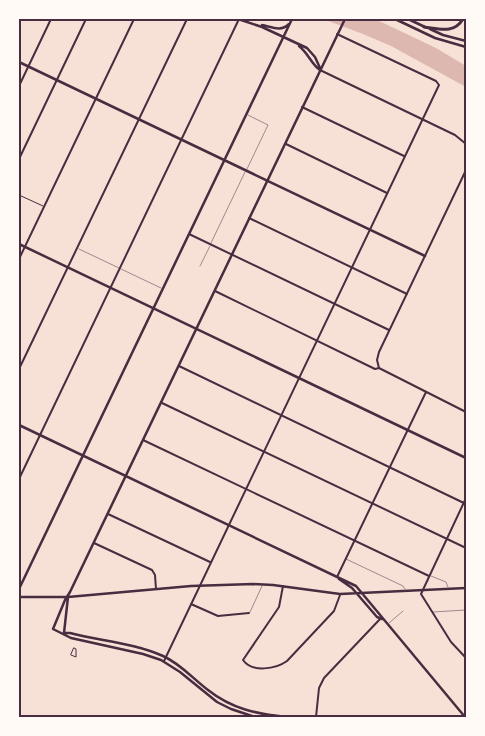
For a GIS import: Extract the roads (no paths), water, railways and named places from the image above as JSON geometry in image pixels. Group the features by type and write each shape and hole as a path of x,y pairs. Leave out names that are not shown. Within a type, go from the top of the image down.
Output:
{"highway":[{"path":"424,27 450,30 464,19"}],"main road":[{"path":"239,19 280,29 292,20"},
{"path":"286,717 256,713 231,704 207,690 184,668 166,657 53,629 65,600 144,440 345,19"},
{"path":"395,19 435,38 466,47"},
{"path":"408,19 443,35 466,41"},
{"path":"19,589 292,20"},
{"path":"255,24 296,44 309,55 314,65 320,70"},
{"path":"19,62 425,256"},
{"path":"19,244 466,458"},
{"path":"19,425 355,585 465,717"},
{"path":"337,578 356,594 377,617 382,618"},
{"path":"19,599 68,597 200,586 263,584 340,594 466,588"},
{"path":"64,633 68,597"},
{"path":"64,633 66,636 79,640 151,656 164,661 217,702 255,717"},
{"path":"79,640 80,635"},
{"path":"95,643 96,639"},
{"path":"151,656 152,652"}],"street":[{"path":"19,86 51,19"},
{"path":"19,159 86,19"},
{"path":"19,259 134,19"},
{"path":"19,369 186,19"},
{"path":"19,479 239,19"},
{"path":"164,661 439,84 337,34"},
{"path":"320,70 458,137 466,144"},
{"path":"302,107 405,156"},
{"path":"285,144 387,193"},
{"path":"379,368 377,364 378,357 389,330 466,170"},
{"path":"19,194 44,207"},
{"path":"249,218 407,294"},
{"path":"189,234 389,330"},
{"path":"214,291 375,369 379,368 466,412"},
{"path":"179,366 465,503"},
{"path":"337,578 426,392"},
{"path":"161,402 466,548"},
{"path":"144,440 429,576"},
{"path":"466,498 422,590 421,597 451,642 466,658"},
{"path":"108,514 210,563"},
{"path":"94,543 152,570 155,575 156,589"},
{"path":"282,586 279,607 243,661 258,669 285,662 332,614 339,602 340,594"},
{"path":"191,604 218,616 249,613"},
{"path":"316,717 318,692 324,678 382,618"}],"lane":[{"path":"200,266 268,124 247,114"},
{"path":"77,248 163,289"},
{"path":"346,558 403,586 405,591"},
{"path":"429,576 447,583 448,589"},
{"path":"249,613 263,584"},
{"path":"431,612 466,610"},
{"path":"388,624 403,611"}]}
